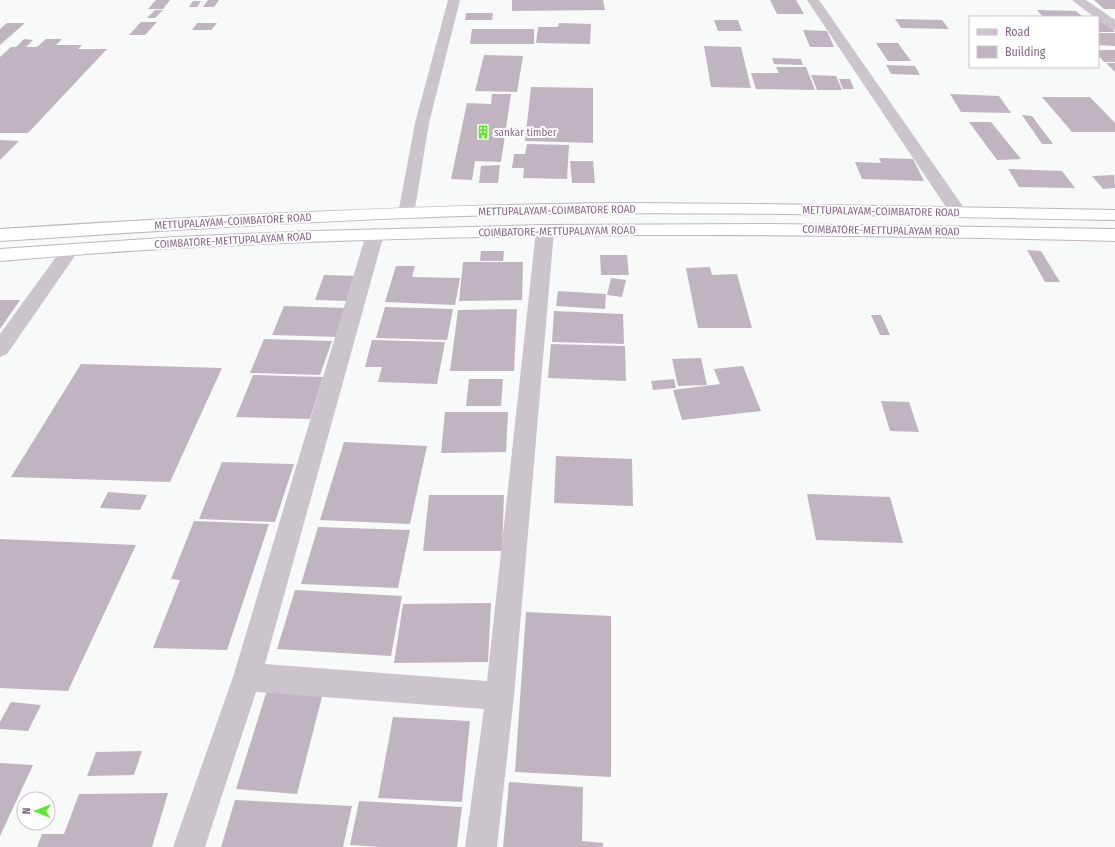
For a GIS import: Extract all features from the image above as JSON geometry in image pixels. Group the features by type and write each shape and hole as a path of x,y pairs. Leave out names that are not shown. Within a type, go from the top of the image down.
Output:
{"highway":[{"name":"METTUPALAYAM-COIMBATORE ROAD","path":"0,235 203,222 548,209 748,209 1115,215"},
{"name":"COIMBATORE-METTUPALAYAM ROAD","path":"0,255 198,241 375,234 750,229 972,231 1115,235"}],"street":[{"path":"406,214 422,123 454,0"},
{"path":"813,0 958,212"},
{"path":"1078,0 1115,26"},
{"path":"481,847 500,696 545,231"},
{"path":"189,847 247,677 375,234"},
{"path":"0,349 70,250"},
{"path":"247,677 500,696"}],"building":[{"path":"156,0 170,0 163,9 148,9"},
{"path":"208,0 219,0 214,7 203,7"},
{"path":"512,0 603,0 605,10 512,11"},
{"path":"770,0 796,0 804,14 777,14"},
{"path":"1094,0 1115,0 1115,9 1104,9"},
{"path":"193,1 201,1 197,7 189,7"},
{"path":"155,10 163,10 155,18 147,18"},
{"path":"1037,10 1076,11 1082,16 1042,16"},
{"path":"466,13 493,13 492,20 465,20"},
{"path":"895,19 942,20 949,29 901,28"},
{"path":"714,20 738,20 742,31 718,31"},
{"path":"1099,21 1106,22 1115,32 1099,32"},
{"path":"141,22 157,22 145,35 129,35"},
{"path":"7,23 25,23 0,45 0,29"},
{"path":"197,23 217,23 211,30 192,30"},
{"path":"559,23 591,24 590,44 536,43 538,27 558,27"},
{"path":"472,29 534,29 534,44 470,44"},
{"path":"803,30 827,31 834,47 810,47"},
{"path":"1099,33 1115,33 1115,46 1099,45"},
{"path":"24,39 33,40 26,47 16,47"},
{"path":"46,39 62,39 56,45 82,45 78,49 107,49 28,133 0,133 0,57 11,47 37,47"},
{"path":"876,43 898,43 911,61 888,61"},
{"path":"704,46 741,47 751,88 711,87"},
{"path":"1099,50 1115,50 1115,62 1104,62 1099,56"},
{"path":"484,55 523,56 517,92 475,91"},
{"path":"772,58 801,59 803,65 774,64"},
{"path":"1106,63 1115,63 1115,72"},
{"path":"886,65 915,66 920,75 891,74"},
{"path":"776,67 806,67 815,90 756,89 751,73 779,73"},
{"path":"811,75 836,76 842,90 817,90"},
{"path":"839,79 850,79 854,89 843,89"},
{"path":"531,87 593,88 593,143 525,141"},
{"name":"sankar timber","path":"492,94 511,94 501,162 475,161 472,180 451,179 467,103 491,104"},
{"path":"950,94 999,96 1011,113 961,112"},
{"path":"1042,97 1090,97 1115,123 1115,132 1072,132"},
{"path":"1022,115 1032,116 1053,144 1042,144"},
{"path":"969,122 991,122 1021,159 997,160"},
{"path":"0,140 19,141 0,160"},
{"path":"527,144 569,145 567,179 523,178 524,168 512,168 514,154 525,154"},
{"path":"879,158 913,159 924,181 862,179 855,162 881,163"},
{"path":"570,161 593,161 595,183 572,183"},
{"path":"500,165 498,183 479,183 481,166"},
{"path":"1008,169 1062,171 1075,188 1019,187"},
{"path":"1114,175 1115,188 1103,189 1092,176"},
{"path":"1027,250 1041,251 1060,282 1045,282"},
{"path":"481,251 504,251 503,261 480,261"},
{"path":"600,255 627,255 629,275 601,275"},
{"path":"463,262 523,262 522,300 459,301"},
{"path":"396,266 415,266 412,277 460,278 455,305 385,302"},
{"path":"710,267 712,275 737,274 752,328 698,328 686,268"},
{"path":"324,275 357,276 349,301 315,300"},
{"path":"611,278 626,280 622,297 607,295"},
{"path":"558,291 606,294 605,309 556,306"},
{"path":"0,300 20,300 0,329"},
{"path":"284,306 347,308 338,337 272,335"},
{"path":"385,307 453,309 447,340 376,338"},
{"path":"517,309 514,371 450,371 458,310"},
{"path":"554,311 623,314 624,344 552,342"},
{"path":"871,315 881,315 890,335 880,335"},
{"path":"264,339 332,341 320,375 250,373"},
{"path":"372,340 445,342 437,384 378,382 382,367 365,367"},
{"path":"551,344 625,346 626,381 548,378"},
{"path":"701,358 707,385 678,386 672,359"},
{"path":"81,364 222,368 170,482 11,477"},
{"path":"743,366 761,411 682,420 673,390 720,384 714,369"},
{"path":"253,375 323,377 310,419 236,417"},
{"path":"469,379 503,379 501,406 466,406"},
{"path":"674,379 676,388 653,390 651,381"},
{"path":"881,401 909,402 919,432 890,431"},
{"path":"445,412 508,412 506,452 441,453"},
{"path":"344,442 427,446 410,524 320,520"},
{"path":"556,456 632,459 633,506 554,503"},
{"path":"222,462 294,464 275,522 199,519"},
{"path":"108,492 147,495 140,510 100,508"},
{"path":"807,494 890,497 903,543 816,540"},
{"path":"429,495 504,495 502,551 423,551"},
{"path":"194,521 269,524 227,650 153,648 180,580 171,579"},
{"path":"318,527 410,530 398,588 301,584"},
{"path":"0,539 136,545 68,691 0,688"},
{"path":"295,590 402,596 391,656 277,649"},
{"path":"491,603 488,662 394,663 403,604"},
{"path":"526,612 611,616 611,777 515,772"},
{"path":"267,690 323,693 297,794 236,789"},
{"path":"11,702 41,705 28,731 0,729 0,722"},
{"path":"393,717 470,721 462,802 378,798"},
{"path":"142,751 134,775 87,776 96,752"},
{"path":"0,763 33,765 21,791 16,791 16,802 0,836"},
{"path":"509,782 583,787 582,841 603,843 603,847 503,847"},
{"path":"168,793 152,847 37,847 42,834 64,834 79,794"},
{"path":"235,800 352,806 343,847 221,847"},
{"path":"359,801 462,807 457,847 383,847 350,845"}],"place":[{"name":"sankar timber","path":"483,132"}]}
